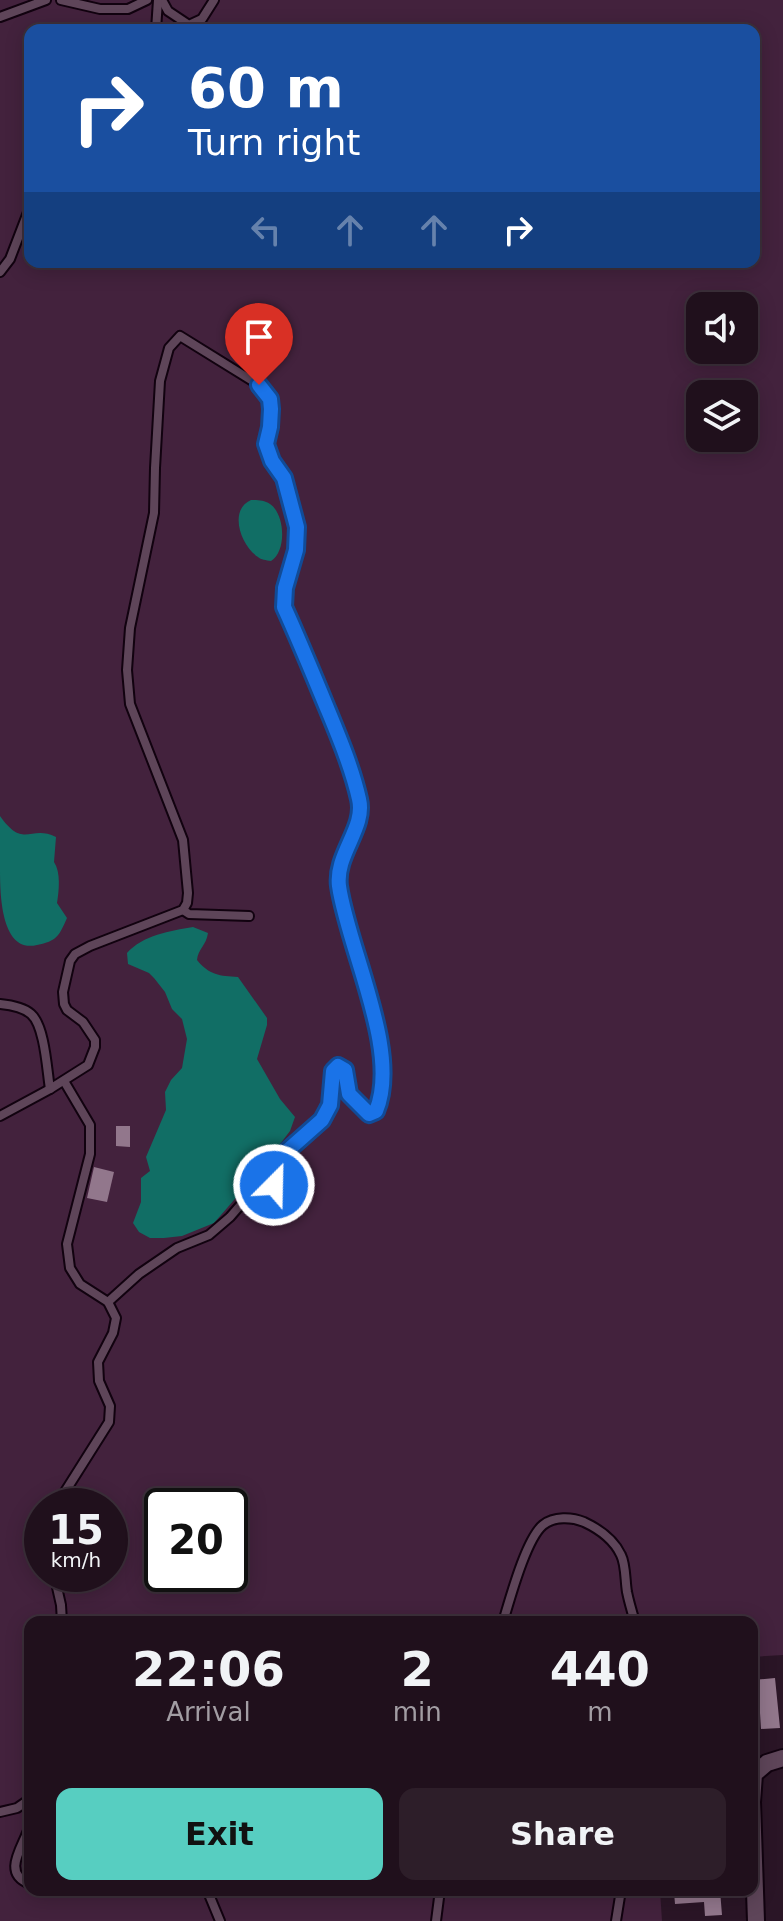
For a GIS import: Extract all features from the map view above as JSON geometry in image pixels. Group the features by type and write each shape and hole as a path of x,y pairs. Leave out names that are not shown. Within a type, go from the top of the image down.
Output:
{"street":[{"path":"758,1771 767,1763 783,1758"},
{"path":"755,1896 756,1921"}],"lane":[{"path":"0,17 46,0"},
{"path":"61,0 100,9 128,9 147,0"},
{"path":"160,0 168,11 188,24"},
{"path":"157,24 160,0"},
{"path":"191,24 202,19 214,0"},
{"path":"0,272 10,259 24,223"},
{"path":"0,1116 88,1065 95,1040 83,1022 64,1004 63,992 70,961 75,954 183,910 187,903 183,840 130,704 127,670 130,628 154,513 160,381 169,348 180,336 259,385 270,399 270,427 266,444 272,461 284,478 297,527 296,550 285,588 284,607 338,735 360,801 361,813 338,872 339,886 377,1027 383,1085 382,1098 376,1111 369,1114 349,1094 345,1070 338,1066 333,1071 330,1105 322,1120 287,1151 274,1185 250,1194 209,1235 177,1248 139,1274 108,1302"},
{"path":"183,910 189,914 249,916"},
{"path":"0,1004 16,1006 33,1015 41,1031 50,1089"},
{"path":"64,1081 90,1125 90,1154 67,1244 70,1268 80,1284 108,1302 116,1318 113,1333 98,1362 99,1381 110,1406 109,1422 67,1488"},
{"path":"505,1616 536,1531 546,1522 575,1518 610,1538 622,1557 634,1616"},
{"path":"58,1592 62,1616"},
{"path":"0,1812 24,1803"},
{"path":"24,1837 14,1858 15,1874 24,1882"},
{"path":"210,1896 220,1921"},
{"path":"436,1921 439,1896"},
{"path":"616,1921 620,1896"}],"shaded area":[{"path":"0,0 783,0 783,1655 758,1657 758,1616 24,1616 24,1896 660,1896 662,1921 0,1921"},
{"path":"251,500 268,503 279,516 282,541 271,561 258,557 242,537 240,512"},
{"path":"0,816 15,832 56,837 54,862 59,876 57,903 67,918 59,933 49,942 25,945 9,931 2,905"},
{"path":"193,927 208,933 197,960 215,974 238,977 267,1018 257,1059 280,1099 295,1117 290,1131 261,1169 214,1223 182,1236 150,1238 139,1232 133,1223 141,1202 141,1178 150,1171 146,1157 166,1110 165,1092 182,1068 187,1039 182,1019 172,1009 165,992 149,973 128,964 127,953 149,938"}],"building":[{"path":"116,1126 130,1126 130,1147 116,1146"},
{"path":"94,1167 114,1172 107,1202 87,1198"},
{"path":"775,1678 780,1728 761,1729 758,1679"},
{"path":"674,1896 720,1896 722,1915 705,1916 704,1902 675,1904"}],"route":[{"path":"259,385 270,399 270,427 266,444 272,461 284,478 297,527 296,550 285,588 284,607 338,735 360,801 361,813 338,872 339,886 377,1027 383,1085 382,1098 376,1111 369,1114 349,1094 345,1070 338,1066 333,1071 330,1105 322,1120 287,1151 274,1185"}]}
